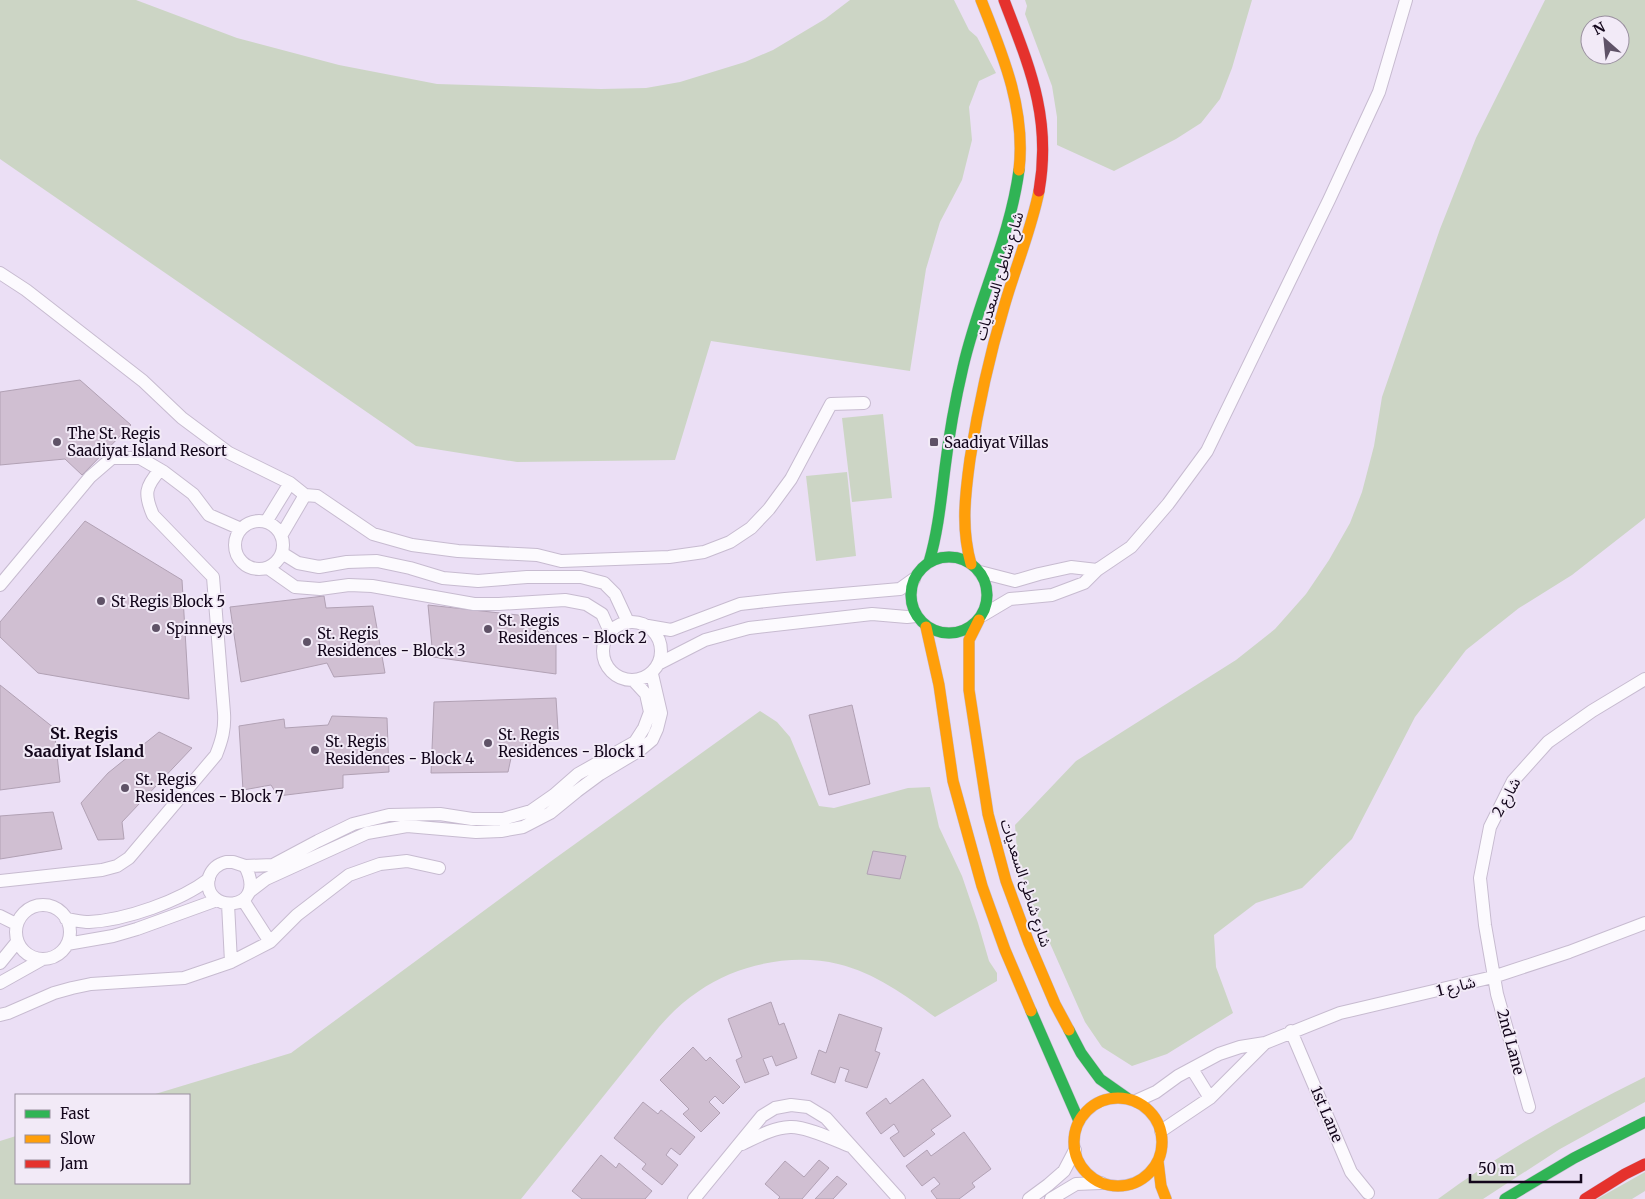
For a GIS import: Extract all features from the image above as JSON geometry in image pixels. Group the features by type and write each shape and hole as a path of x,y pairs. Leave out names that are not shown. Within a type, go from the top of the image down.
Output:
{"street":[{"name":"شارع شاطئ السعديات","path":"929,562 936,539 949,439 961,376 977,314 1009,220 1017,187 1020,140 1015,99 1010,79 981,0"},
{"name":"شارع شاطئ السعديات","path":"976,568 965,539 964,512 973,443 982,393 996,334 1009,287 1034,215 1041,174 1040,112 1031,72 1004,0"},
{"path":"914,579 911,592 916,616 926,627 936,632 959,633 970,628 981,618 1010,599 1052,595 1084,583 1097,570 1131,547 1168,504 1207,451 1330,200 1379,92 1406,0"},
{"path":"0,273 26,290 143,381 182,418 229,453 290,483 305,495 317,496 373,534 412,546 458,551 537,555 561,561 669,557 704,552 730,542 751,528 769,510 791,479 832,404 864,403"},
{"path":"0,585 90,477 112,458 140,458 193,494 209,514 240,529"},
{"path":"0,881 102,870 117,866 129,858 216,755 223,739 224,718 213,577 153,515 146,493 149,483 160,470"},
{"path":"266,522 290,483"},
{"path":"281,536 305,495"},
{"path":"252,522 266,522 278,529 283,547 282,553 279,559 268,568 254,569 247,567 237,556 234,542 240,529 252,522"},
{"path":"282,553 298,563 319,567 347,562 377,561 452,579 478,581 527,577 581,577 604,584 615,594 628,622"},
{"path":"916,616 872,614 749,628 705,640 660,663 652,674 634,681 624,680 615,676 604,660 602,650 610,632 618,625 628,622 642,623 648,626 671,630 740,604 900,589 914,579 929,562 947,557 964,560 976,568 1015,581 1072,567 1097,570"},
{"path":"268,568 295,587 320,589 349,585 372,586 474,604 565,600 579,602 602,614 610,632"},
{"path":"976,568 986,582 988,593 987,604 981,618"},
{"name":"شارع شاطئ السعديات","path":"981,618 969,640 969,690 988,814 1006,881 1029,943 1056,1004 1081,1053 1100,1079 1131,1100"},
{"path":"648,626 659,638 662,647 660,663"},
{"path":"926,627 939,685 953,781 982,886 1005,950 1079,1121"},
{"path":"67,944 113,936 222,902 233,904 266,879 367,833 407,826 476,832 501,831 523,827 550,814 600,774 640,750 652,740 657,730 661,713 652,674"},
{"name":"شارع 2","path":"1494,977 1485,925 1480,878 1490,827 1513,780 1548,742 1592,711 1645,679"},
{"path":"231,962 222,902 212,894 209,887 211,873 220,864 232,862 245,866 273,865 353,824 389,816 440,814 472,819 503,819 531,810 554,796 578,774 635,742 644,728 650,712 646,694 634,681"},
{"path":"0,1015 8,1014 54,993 91,984 184,978 231,962 270,942 297,915 349,875 380,864 407,861 439,868"},
{"path":"245,866 251,882 246,896 270,942"},
{"path":"66,919 89,922 127,916 195,890 209,879"},
{"path":"0,983 40,960 56,956 67,944 70,931 66,919 61,912 53,907 44,905 35,906 27,910 16,924 15,933 17,942 26,954 40,960"},
{"path":"0,916 16,924"},
{"name":"شارع 1","path":"1131,1100 1156,1092 1178,1076 1219,1054 1240,1047 1265,1043 1340,1013 1394,1002 1494,977 1569,952 1645,923"},
{"path":"0,963 17,942"},
{"name":"2nd Lane","path":"1494,977 1529,1106"},
{"name":"1st Lane","path":"1292,1031 1351,1172 1368,1193"},
{"name":"شارع 1","path":"1161,1131 1210,1098 1265,1043"},
{"path":"1192,1069 1210,1098"},
{"path":"1051,1199 1076,1184 1108,1184 1127,1185 1140,1180 1150,1172 1158,1161 1162,1146 1161,1131 1156,1118 1147,1108 1131,1100 1113,1098 1099,1102 1088,1110 1079,1121 1074,1135 1075,1150 1080,1164 1089,1175 1108,1184 1125,1199"},
{"path":"694,1199 762,1116 775,1108 791,1105 808,1107 826,1118 899,1199"},
{"path":"1506,1199 1530,1182 1588,1150 1645,1122"},
{"path":"734,1148 763,1133 791,1126 814,1132 852,1147"},
{"path":"1029,1199 1048,1186 1064,1171 1075,1150"},
{"path":"1158,1161 1161,1186 1166,1199"},
{"path":"1585,1199 1645,1164"}],"green space":[{"path":"0,0 136,0 237,38 339,65 437,84 601,89 646,88 680,82 745,62 773,50 825,19 850,0 954,0 969,30 977,37 996,73 979,81 969,107 972,140 962,180 940,222 926,269 910,371 711,341 675,460 517,462 416,446 0,159"},
{"path":"1025,0 1252,0 1232,68 1220,99 1201,123 1176,139 1114,171 1057,145 1057,117 1052,86 1025,14 1027,6"},
{"path":"1545,0 1645,0 1645,518 1572,575 1519,608 1466,650 1415,717 1352,839 1302,888 1256,903 1214,935 1216,967 1233,1013 1167,1054 1132,1066 1102,1047 1085,1022 1032,903 1018,863 1015,825 1076,761 1236,660 1275,629 1306,594 1329,560 1350,523 1362,492 1374,446 1382,397 1440,229 1476,138"},
{"path":"883,414 892,498 852,502 842,418"},
{"path":"847,472 856,556 816,561 806,476"},
{"path":"760,711 777,722 790,737 819,806 834,808 908,788 930,787 939,827 962,876 989,961 997,973 997,981 935,1017 877,979 838,964 803,960 784,961 766,963 730,974 693,995 664,1022 521,1199 0,1199 0,1141 15,1136 15,1184 190,1184 190,1094 155,1094 291,1053 550,862"},
{"path":"1645,1077 1645,1102 1560,1149 1483,1199 1438,1199 1463,1181 1539,1134 1591,1104"},
{"path":"1645,1172 1645,1191 1632,1199 1597,1199"}],"building":[{"name":"The St. Regis Saadiyat Island Resort","path":"80,380 131,425 82,475 65,459 0,465 0,392"},
{"name":"St Regis Block 5","path":"85,521 182,580 189,699 38,673 0,637 0,622"},
{"name":"St. Regis Residences - Block 3","path":"324,596 326,608 373,606 385,673 334,677 327,663 241,682 230,607"},
{"name":"St. Regis Residences - Block 2","path":"428,605 536,617 556,641 556,674 433,657"},
{"path":"0,685 54,728 60,782 0,790"},
{"name":"St. Regis Residences - Block 1","path":"556,698 558,730 543,731 543,755 511,758 508,772 431,773 434,702"},
{"path":"852,705 870,784 829,795 809,715"},
{"name":"St. Regis Residences - Block 4","path":"332,716 387,718 389,772 343,775 343,788 278,796 271,785 243,790 239,726 284,719 285,728 328,725"},
{"name":"St. Regis Residences - Block 7","path":"159,732 192,748 122,822 124,839 98,840 81,803 108,773"},
{"path":"53,812 62,849 0,859 0,816"},
{"path":"873,851 906,856 900,879 867,874"},
{"path":"771,1002 779,1025 784,1023 797,1058 776,1066 772,1056 763,1059 769,1074 745,1083 736,1060 742,1057 728,1019"},
{"path":"839,1014 882,1028 875,1051 880,1053 867,1088 845,1081 849,1070 840,1067 835,1083 811,1074 819,1050 826,1053"},
{"path":"693,1047 706,1061 710,1057 740,1087 723,1104 715,1096 709,1102 720,1113 701,1132 683,1114 689,1109 660,1080"},
{"path":"923,1079 951,1116 931,1130 935,1134 904,1157 890,1138 899,1132 894,1124 881,1134 866,1113 886,1098 890,1104"},
{"path":"643,1102 658,1114 661,1110 695,1137 680,1155 671,1148 666,1155 678,1165 662,1185 642,1169 646,1164 614,1138"},
{"path":"964,1132 991,1169 972,1183 975,1187 959,1199 937,1199 931,1191 940,1184 934,1177 922,1186 906,1166 927,1150 931,1156"},
{"path":"601,1155 616,1168 619,1163 652,1191 645,1199 582,1199 572,1191"},
{"path":"819,1160 829,1168 802,1199 778,1199 780,1197 765,1184 785,1161 804,1177"},
{"path":"837,1176 847,1184 833,1199 815,1199"}],"traffic: fast":[{"path":"929,562 937,528 957,392 969,342 1009,220 1019,170"},
{"path":"957,557 970,563 981,574 987,587 987,595 985,610 970,627 957,633 941,633 928,627 913,610 911,587 917,574 934,559 957,557"},
{"path":"1031,1011 1079,1121"},
{"path":"1069,1030 1081,1053 1100,1079 1127,1098"},
{"path":"1505,1199 1574,1158 1645,1122"}],"traffic: slow":[{"path":"981,0 1005,62 1016,104 1019,126 1019,170"},
{"path":"971,564 966,538 965,499 977,421 989,364 1008,292 1032,221 1039,191"},
{"path":"979,620 969,640 969,690 988,814 1006,881 1029,943 1055,1004 1069,1030"},
{"path":"926,627 939,685 953,781 982,886 1005,950 1031,1011"},
{"path":"1118,1098 1135,1102 1149,1111 1158,1125 1162,1142 1158,1159 1149,1173 1135,1182 1118,1186 1101,1182 1087,1173 1078,1159 1074,1142 1078,1125 1087,1111 1101,1102 1118,1098"},
{"path":"1158,1161 1161,1186 1166,1199"}],"traffic: jam":[{"path":"1004,0 1022,47 1036,92 1043,139 1039,191"},
{"path":"1585,1199 1645,1164"}],"place":[{"name":"The St. Regis Saadiyat Island Resort","path":"57,442"},
{"name":"Saadiyat Villas","path":"934,442"},
{"name":"St Regis Block 5","path":"101,601"},
{"name":"Spinneys","path":"156,628"},
{"name":"St. Regis Residences - Block 2","path":"488,629"},
{"name":"St. Regis Residences - Block 3","path":"307,642"},
{"name":"St. Regis Residences - Block 1","path":"488,743"},
{"name":"St. Regis Residences - Block 4","path":"315,750"},
{"name":"St. Regis Residences - Block 7","path":"125,788"}],"district":[{"name":"St. Regis Saadiyat Island","path":"84,742"}]}
